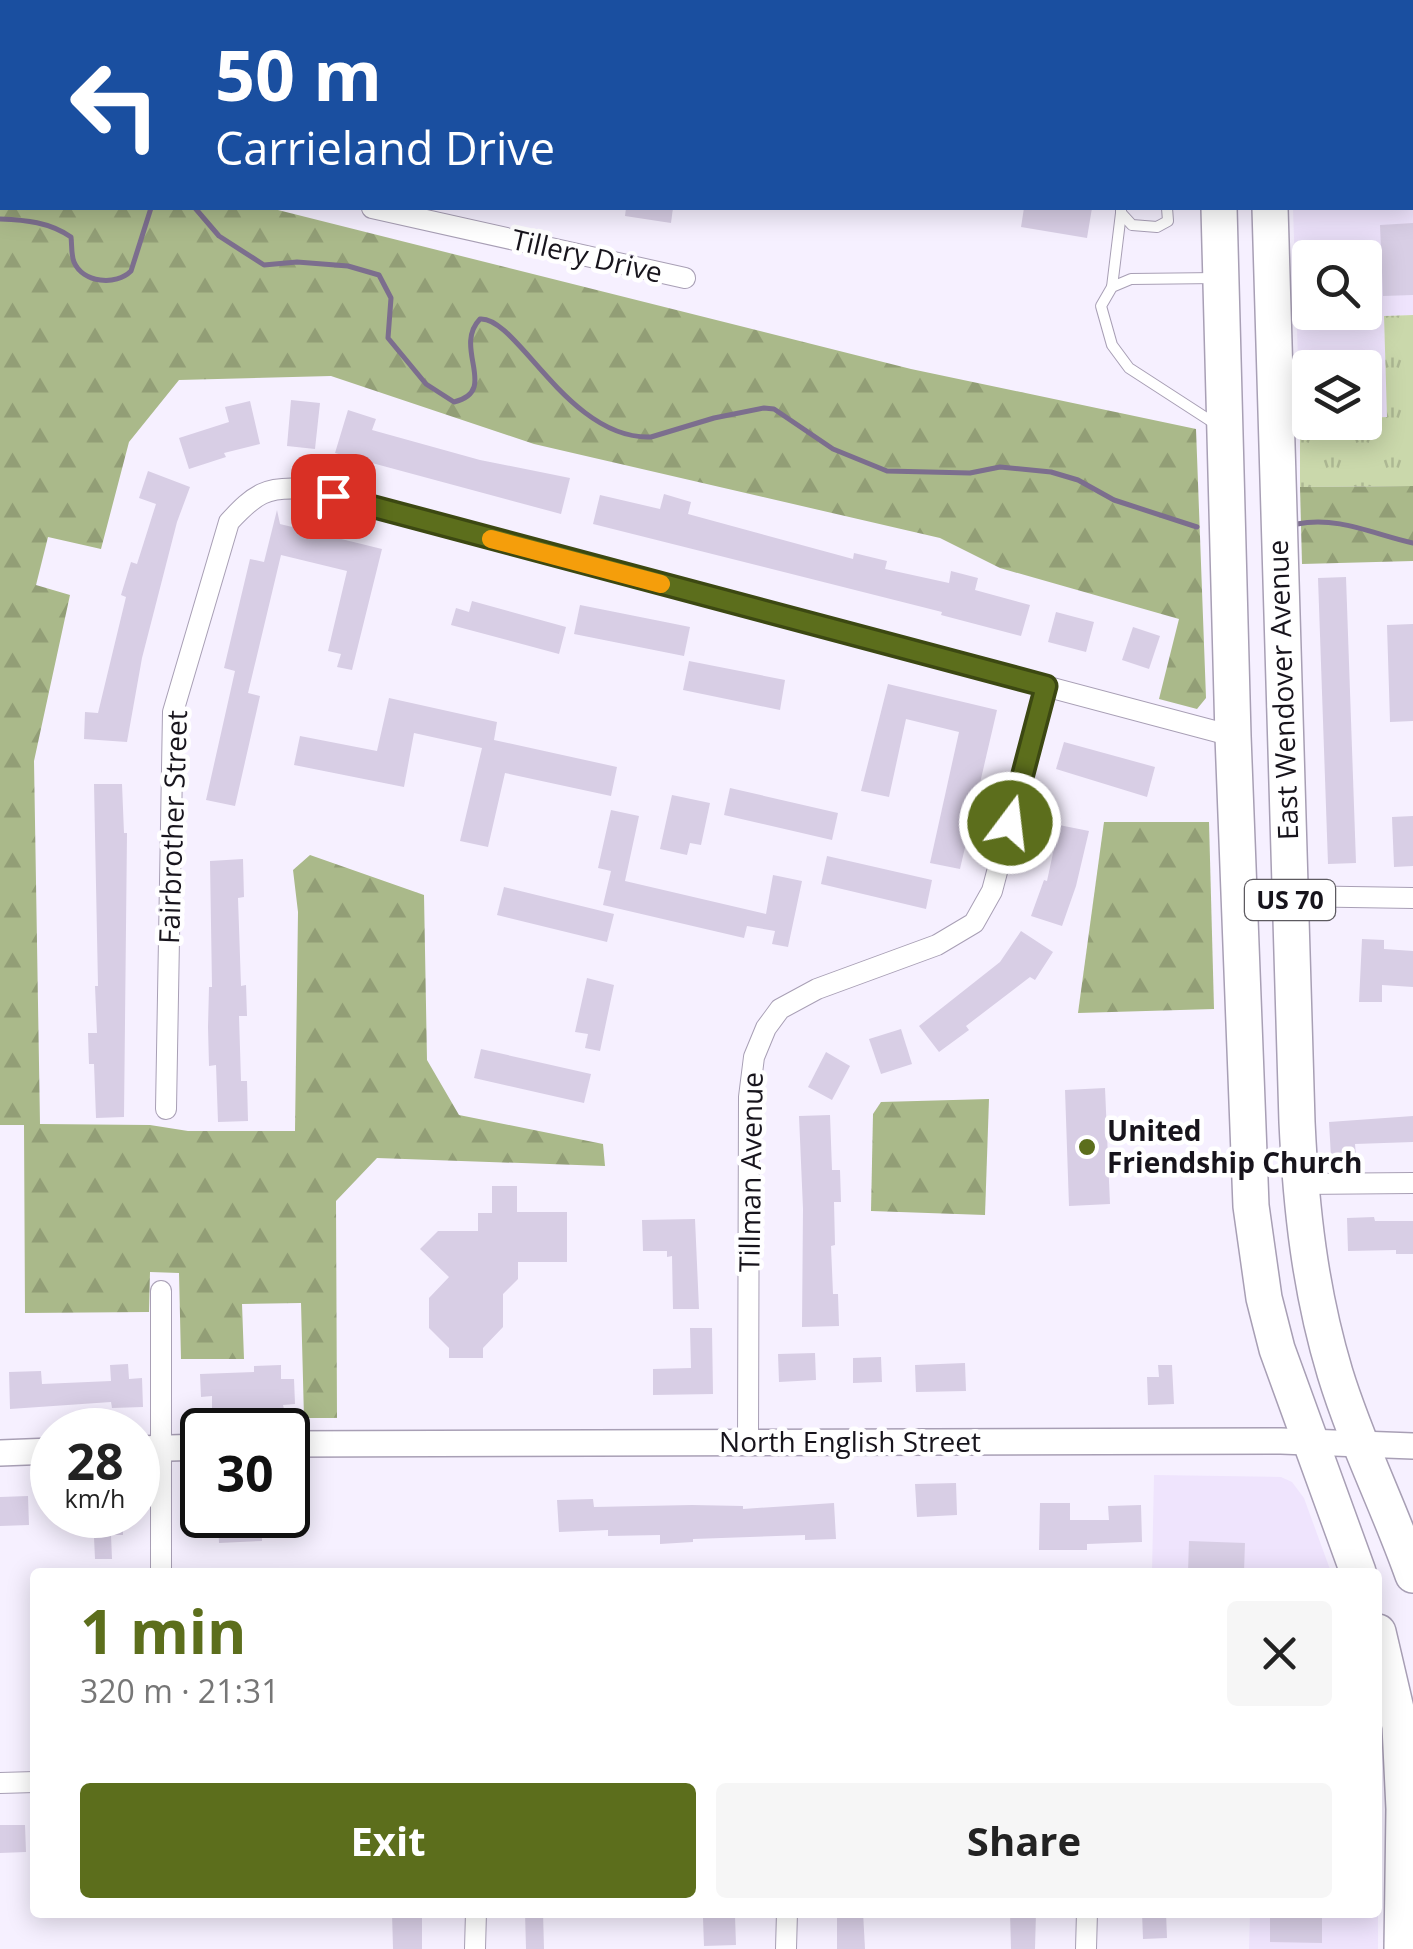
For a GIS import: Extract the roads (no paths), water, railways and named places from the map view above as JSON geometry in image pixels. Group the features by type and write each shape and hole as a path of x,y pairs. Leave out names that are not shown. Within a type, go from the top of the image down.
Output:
{"highway":[{"name":"East Wendover Avenue","path":"1219,210 1250,1206 1264,1298 1277,1349 1356,1568"},
{"name":"East Wendover Avenue","path":"1270,210 1304,1230 1322,1326 1360,1444 1413,1575"},
{"path":"1384,1682 1400,1726 1404,1809 1402,1949"}],"street":[{"name":"Tillery Drive","path":"381,210 685,278"},
{"name":"Fairbrother Street","path":"166,1109 174,712 229,522 249,500 275,487 304,488 1046,686"},
{"path":"1046,686 1233,736"},
{"name":"Tillman Avenue","path":"748,1443 749,1098 754,1057 780,1008 817,989 938,945 974,924 992,891 1046,686"},
{"path":"1290,896 1413,898"},
{"path":"1300,1184 1413,1183"},
{"path":"152,1408 162,1291"},
{"name":"North English Street","path":"310,1444 583,1440 1309,1442 1413,1446"},
{"path":"0,1453 30,1452"},
{"path":"158,1538 161,1568"},
{"path":"0,1783 30,1782"},
{"path":"475,1949 476,1918"},
{"path":"786,1949 787,1918"},
{"path":"1086,1949 1087,1918"}],"lane":[{"path":"1121,210 1132,225 1156,227 1168,221 1167,210"},
{"path":"1121,210 1112,287 1101,306 1112,346 1129,368 1226,431"},
{"path":"1112,287 1131,278 1222,278"}],"waterway":[{"path":"0,219 37,223 63,232 71,237 78,269 92,278 109,280 131,271 150,210"},
{"path":"197,210 219,236 264,265 297,262 348,266 379,275 391,298 388,338 426,384 454,402 474,388 471,343 480,319 495,323 511,337 570,400 621,433 651,437 714,418 774,409 833,449 887,471 970,473 1000,467 1051,472 1078,480 1114,500 1197,527"},
{"path":"1297,524 1341,524 1413,543"}],"place":[{"name":"United Friendship Church","path":"1087,1147"}]}
